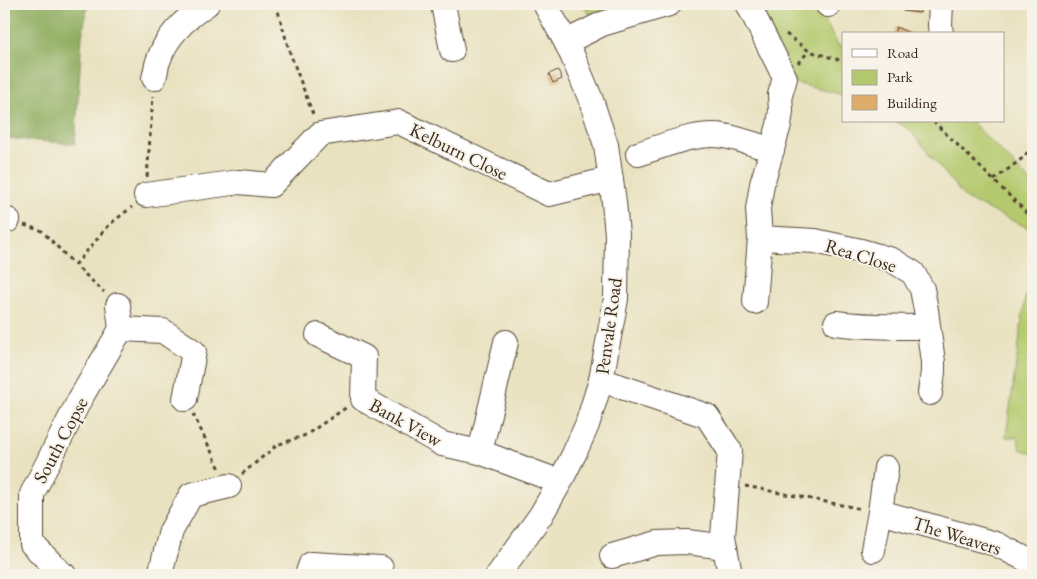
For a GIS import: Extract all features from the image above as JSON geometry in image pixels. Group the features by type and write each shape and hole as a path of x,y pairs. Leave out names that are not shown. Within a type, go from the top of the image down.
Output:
{"street":[{"path":"154,78 159,58 172,32 207,4"},
{"path":"443,4 452,50"},
{"name":"Penvale Road","path":"498,575 541,515 560,482 587,425 601,380 616,299 617,235 606,145 591,100 566,42 545,4"},
{"path":"566,42 602,24 669,4"},
{"path":"748,4 785,78 780,95 780,125 762,184 758,209 760,238 755,302"},
{"path":"941,4 941,32"},
{"name":"Kelburn Close","path":"320,134 400,122 549,194 611,178"},
{"path":"146,195 240,182 271,185 320,134"},
{"path":"638,154 703,135 723,136 772,150"},
{"name":"Rea Close","path":"760,238 815,241 861,251 892,260 912,273 922,289 930,338 933,372 930,393"},
{"path":"118,305 121,329 163,331 194,352 185,399"},
{"path":"836,322 930,338"},
{"name":"South Copse","path":"64,575 32,544 32,494 80,399 121,329"},
{"name":"Bank View","path":"318,335 364,357 363,399 442,444 480,452 560,482"},
{"path":"480,452 506,342"},
{"path":"601,380 706,416 730,451 722,536 730,575"},
{"path":"872,550 886,468"},
{"path":"160,575 171,531 191,495 228,486"},
{"name":"The Weavers","path":"880,512 996,544 1033,563"},
{"path":"612,556 657,543 687,542 725,547"},
{"path":"307,575 311,564 381,568"}],"path":[{"path":"276,4 290,53 320,134"},
{"path":"778,30 809,50 842,61"},
{"path":"75,265 110,224 146,195 154,78"},
{"path":"934,122 1021,206 1033,220"},
{"path":"994,180 1024,157 1033,145"},
{"path":"6,220 42,231 118,305"},
{"path":"185,399 228,486 277,445 306,435 363,399"},
{"path":"727,482 880,512"}],"green space":[{"path":"4,4 88,4 82,36 75,144 4,138"},
{"path":"581,4 622,4 590,15"},
{"path":"758,4 821,4 824,19 838,45 842,46 842,95 795,83"},
{"path":"897,122 972,122 1033,184 1033,230 966,199 909,129"},
{"path":"1033,240 1033,454 1020,449 1018,437 1006,437"}],"building":[{"path":"904,4 921,4 920,13 903,11"},
{"path":"896,27 907,32 895,32"},
{"path":"558,70 562,79 553,83 549,74"}]}
